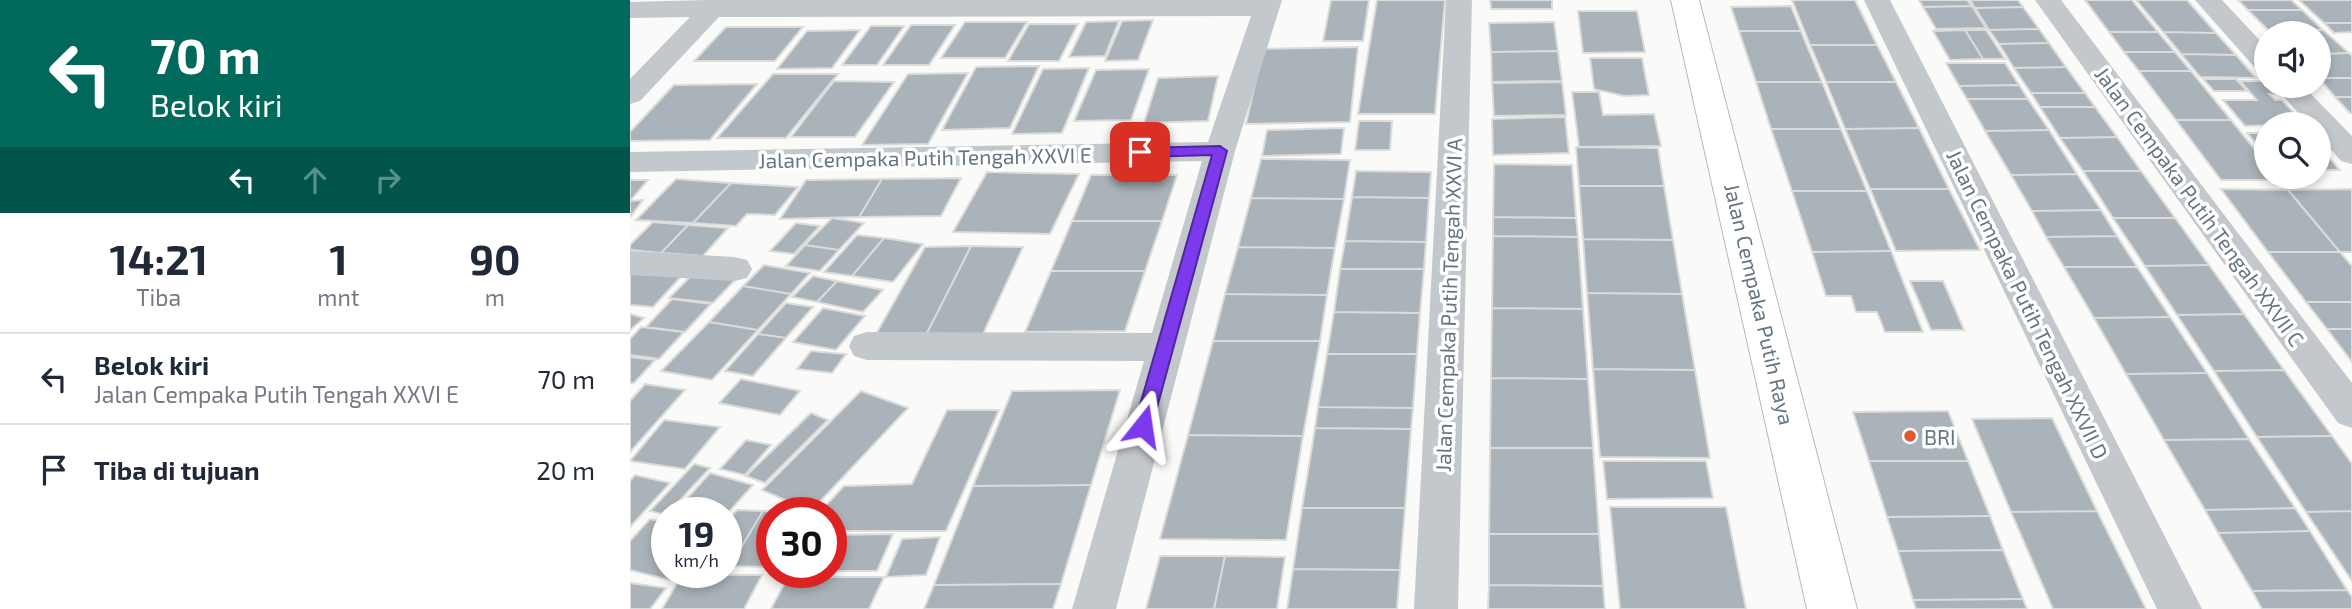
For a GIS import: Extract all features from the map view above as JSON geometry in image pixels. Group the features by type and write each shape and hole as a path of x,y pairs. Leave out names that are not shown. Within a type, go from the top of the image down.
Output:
{"street":[{"name":"Jalan Cempaka Putih Tengah XXVI A","path":"1436,609 1460,0"},
{"name":"Jalan Cempaka Putih Raya","path":"1685,0 1832,609"},
{"name":"Jalan Cempaka Putih Tengah XXVII D","path":"1877,0 2180,609"},
{"name":"Jalan Cempaka Putih Tengah XXVII C","path":"2048,0 2352,412"},
{"path":"2207,0 2254,50"},
{"path":"630,10 716,5 1268,4 1220,151 1094,609"},
{"path":"630,95 716,5"},
{"path":"2299,98 2352,154"},
{"name":"Jalan Cempaka Putih Tengah XXVI E","path":"630,162 1220,151"},
{"path":"630,263 735,269"},
{"path":"867,346 1165,347"}],"building":[{"path":"1331,0 1369,0 1363,41 1323,41"},
{"path":"1377,0 1445,0 1435,114 1358,114"},
{"path":"1490,0 1552,0 1552,9 1491,9"},
{"path":"1792,0 1855,0 1877,45 1810,45"},
{"path":"1919,0 1967,0 1972,6 1923,7"},
{"path":"1970,0 2018,0 2023,7 1975,8"},
{"path":"2085,0 2132,0 2158,32 2109,32"},
{"path":"2136,0 2187,0 2216,33 2163,32"},
{"path":"2238,0 2291,0 2302,10 2248,10"},
{"path":"2299,0 2352,0 2352,23 2322,21"},
{"path":"1791,6 1801,31 1739,31 1731,7"},
{"path":"1972,6 1986,28 1936,29 1923,7"},
{"path":"2023,7 2039,29 1989,30 1975,8"},
{"path":"2248,10 2302,10 2314,21 2259,21"},
{"path":"1578,11 1637,11 1645,52 1583,53"},
{"path":"1153,20 1138,60 1105,61 1122,21"},
{"path":"1119,21 1105,56 1069,57 1086,22"},
{"path":"965,22 1027,22 1005,58 941,58"},
{"path":"1554,22 1558,51 1491,52 1489,23"},
{"path":"2331,23 2352,23 2352,32 2334,33"},
{"path":"1029,24 1078,24 1059,61 1008,61"},
{"path":"911,25 955,25 929,65 883,65"},
{"path":"871,26 904,26 877,65 842,65"},
{"path":"726,27 803,27 775,61 694,61"},
{"path":"2039,29 2049,43 1999,44 1989,30"},
{"path":"860,30 832,68 777,69 807,31"},
{"path":"1965,30 1983,59 1950,60 1933,31"},
{"path":"1965,30 1986,30 2005,59 1983,59"},
{"path":"1739,31 1801,31 1822,82 1756,82"},
{"path":"2109,32 2158,32 2175,52 2124,52"},
{"path":"2163,32 2216,33 2236,55 2181,54"},
{"path":"2331,37 2349,53 2331,54"},
{"path":"2049,43 2066,67 2014,68 1999,44"},
{"path":"1810,45 1877,45 1896,82 1826,82"},
{"path":"1358,47 1350,122 1246,124 1263,49"},
{"path":"1558,51 1562,81 1492,82 1491,52"},
{"path":"2124,52 2175,52 2191,71 2139,71"},
{"path":"2349,53 2352,56 2352,78 2331,78 2331,54"},
{"path":"2181,54 2236,55 2254,76 2254,78 2200,77"},
{"path":"1590,58 1642,58 1649,95 1624,96 1594,89"},
{"path":"1946,63 2005,63 2019,85 1959,86"},
{"path":"1039,66 1010,128 942,130 976,67"},
{"path":"2066,67 2085,93 2031,93 2014,68"},
{"path":"1089,68 1062,133 1012,134 1043,69"},
{"path":"1149,69 1131,120 1074,121 1096,70"},
{"path":"2139,71 2191,71 2231,120 2176,120"},
{"path":"968,73 928,144 862,145 908,74"},
{"path":"773,74 838,74 786,138 717,138"},
{"path":"1218,76 1208,121 1144,123 1158,78"},
{"path":"2331,78 2352,78 2352,97 2335,97 2331,92"},
{"path":"2203,79 2236,79 2247,91 2214,91"},
{"path":"834,81 894,82 855,137 791,137"},
{"path":"2240,81 2254,81 2254,97"},
{"path":"1562,82 1566,115 1494,116 1492,83"},
{"path":"1756,82 1822,82 1841,129 1771,129"},
{"path":"1826,82 1896,82 1919,128 1845,129"},
{"path":"757,84 710,140 630,141 630,132 674,85"},
{"path":"2019,85 2028,99 1967,99 1959,86"},
{"path":"1572,92 1599,92 1603,115 1654,114 1661,146 1579,147"},
{"path":"2031,93 2085,93 2095,107 2040,107"},
{"path":"2335,97 2352,97 2352,113 2350,113"},
{"path":"2255,98 2282,100 2293,112 2254,112 2254,126 2245,126 2223,100 2257,100"},
{"path":"1967,99 2028,99 2049,130 1985,131"},
{"path":"2040,107 2095,107 2117,137 2060,138"},
{"path":"1565,117 1569,153 1493,155 1492,119"},
{"path":"2176,120 2231,120 2254,148 2254,180 2221,180"},
{"path":"1359,121 1392,121 1390,150 1355,150"},
{"path":"1344,128 1341,154 1262,156 1267,130"},
{"path":"1919,128 1949,189 1870,189 1845,129"},
{"path":"1771,129 1841,129 1867,191 1792,191"},
{"path":"2049,130 2077,174 2011,175 1985,131"},
{"path":"2117,137 2141,171 2083,171 2060,138"},
{"path":"1576,147 1658,148 1664,186 1579,186"},
{"path":"1261,159 1350,160 1344,199 1251,198"},
{"path":"2331,160 2340,170 2331,170"},
{"path":"1494,164 1572,165 1576,218 1493,217"},
{"path":"1356,171 1431,172 1429,198 1352,197"},
{"path":"2083,171 2141,171 2175,218 2113,218"},
{"path":"987,172 1079,174 1050,234 953,232"},
{"path":"2077,174 2101,210 2032,211 2011,175"},
{"path":"1091,175 1177,175 1162,221 1072,221"},
{"path":"961,178 941,216 859,217 882,179"},
{"path":"676,179 731,183 693,223 636,220"},
{"path":"882,179 859,217 780,219 806,180"},
{"path":"630,180 648,180 630,201"},
{"path":"731,183 798,187 775,215 747,214 736,226 693,223"},
{"path":"1579,186 1664,186 1673,240 1583,239"},
{"path":"1870,189 1949,189 1980,250 1896,251"},
{"path":"2221,189 2288,190 2340,252 2268,252"},
{"path":"2352,189 2352,252 2340,252 2288,190"},
{"path":"1792,191 1867,191 1891,251 1812,252"},
{"path":"1352,197 1429,198 1426,242 1345,241"},
{"path":"1251,198 1344,199 1335,248 1238,247"},
{"path":"643,200 630,217 630,201"},
{"path":"2101,210 2117,236 2046,237 2032,211"},
{"path":"1493,217 1576,218 1578,237 1493,236"},
{"path":"832,218 864,223 839,250 805,245"},
{"path":"2113,218 2175,218 2209,265 2145,266"},
{"path":"1072,221 1162,221 1145,271 1051,271"},
{"path":"653,222 688,225 661,253 630,250 630,245"},
{"path":"796,223 820,226 794,254 770,251"},
{"path":"688,225 728,228 703,256 661,253"},
{"path":"857,235 884,238 852,276 824,272"},
{"path":"1493,236 1578,237 1583,309 1492,308"},
{"path":"2117,236 2137,267 2064,267 2046,237"},
{"path":"884,238 923,244 893,282 852,276"},
{"path":"1583,239 1673,240 1682,294 1587,293"},
{"path":"1345,241 1426,242 1424,269 1340,269"},
{"path":"805,245 839,250 820,271 786,266"},
{"path":"971,246 921,345 870,345 925,247"},
{"path":"971,246 1023,247 978,345 921,345"},
{"path":"1238,247 1335,248 1327,295 1225,294"},
{"path":"1891,251 1923,332 1885,332 1877,312 1856,312 1851,296 1826,296 1812,252"},
{"path":"2268,252 2340,252 2352,266 2352,302 2306,302"},
{"path":"764,265 810,273 791,294 743,286"},
{"path":"2209,265 2244,314 2177,315 2145,266"},
{"path":"2064,267 2137,267 2170,317 2094,318"},
{"path":"1340,269 1424,269 1420,313 1334,312"},
{"path":"687,270 653,307 630,305 630,271"},
{"path":"697,270 740,275 713,303 669,298"},
{"path":"1051,271 1145,271 1125,331 1025,332"},
{"path":"813,276 837,281 817,302 792,297"},
{"path":"837,281 883,290 863,312 817,302"},
{"path":"1910,281 1943,281 1964,330 1931,330"},
{"path":"743,286 791,294 758,330 709,322"},
{"path":"1587,293 1682,294 1695,370 1593,369"},
{"path":"1225,294 1327,295 1320,341 1213,341"},
{"path":"672,299 711,304 685,332 646,327"},
{"path":"2306,302 2352,302 2352,329 2327,329"},
{"path":"786,303 813,307 786,338 758,334"},
{"path":"823,308 865,316 836,350 793,342"},
{"path":"1492,308 1583,309 1588,379 1491,378"},
{"path":"1334,312 1420,313 1417,354 1327,354"},
{"path":"630,314 644,318 630,330"},
{"path":"2244,314 2284,370 2214,371 2177,315"},
{"path":"2170,317 2207,373 2126,374 2094,318"},
{"path":"709,322 758,330 712,380 661,371"},
{"path":"641,327 684,332 659,359 630,355 630,339"},
{"path":"2327,329 2352,329 2352,362"},
{"path":"758,334 786,338 753,376 725,371"},
{"path":"1213,341 1320,341 1303,436 1188,435"},
{"path":"811,351 846,354 832,373 797,369"},
{"path":"1327,354 1417,354 1413,408 1318,407"},
{"path":"630,357 655,360 634,383 630,383"},
{"path":"1593,369 1695,370 1710,458 1600,457"},
{"path":"2284,370 2332,436 2257,437 2214,371"},
{"path":"2207,373 2249,439 2164,440 2126,374"},
{"path":"1491,378 1588,379 1593,448 1490,448"},
{"path":"741,379 800,391 780,415 719,403"},
{"path":"645,384 685,390 630,452 630,401"},
{"path":"1120,390 1091,485 973,486 1012,391"},
{"path":"861,391 908,408 824,497 778,497 762,490"},
{"path":"1318,407 1413,408 1411,429 1315,428"},
{"path":"947,410 999,410 946,531 847,531 847,497 834,497 844,486 912,484"},
{"name":"BRI","path":"1948,411 1968,461 1869,461 1853,412"},
{"path":"811,413 828,420 765,483 746,476"},
{"path":"2052,418 2097,511 2011,512 1972,419"},
{"path":"664,420 720,427 685,469 630,461"},
{"path":"1315,428 1411,429 1405,508 1302,508"},
{"path":"1188,435 1303,436 1286,540 1160,539"},
{"path":"2332,436 2352,464 2352,511 2306,512 2257,437"},
{"path":"2249,439 2295,508 2205,510 2164,440"},
{"path":"746,440 771,445 745,475 720,469"},
{"path":"1490,448 1593,448 1599,534 1489,534"},
{"path":"1603,461 1706,461 1713,498 1607,499"},
{"path":"1869,461 1968,461 1990,516 1887,517"},
{"path":"694,464 710,468 683,497 663,497"},
{"path":"710,473 753,485 742,497 688,497"},
{"path":"635,475 670,483 657,497 651,497 651,504 630,527 630,481"},
{"path":"1091,485 1061,584 934,585 973,486"},
{"path":"1610,507 1726,507 1746,609 1620,609"},
{"path":"1302,508 1405,508 1400,570 1293,569"},
{"path":"2295,508 2310,531 2218,533 2205,510"},
{"path":"742,510 756,511 756,523 742,546"},
{"path":"2097,511 2146,609 2053,609 2011,512"},
{"path":"2352,511 2352,581 2306,512"},
{"path":"1990,516 2003,550 1898,551 1887,517"},
{"path":"651,519 651,575 630,570 630,541"},
{"path":"756,523 756,567 742,566 742,546"},
{"path":"2310,531 2347,590 2252,591 2218,533"},
{"path":"893,534 877,571 847,571 847,535"},
{"path":"1489,534 1599,534 1603,586 1489,585"},
{"path":"940,537 926,575 886,577 902,539"},
{"path":"2003,550 2023,599 1913,600 1898,551"},
{"path":"1160,556 1225,556 1214,609 1146,609"},
{"path":"1225,556 1285,557 1277,609 1214,609"},
{"path":"1293,569 1400,570 1397,609 1287,609"},
{"path":"742,575 756,575 756,586 744,609 662,609 674,588 742,588"},
{"path":"847,577 884,577 869,609 771,609 782,588 847,588"},
{"path":"630,583 666,588 650,609 630,609"},
{"path":"1061,584 1053,609 924,609 934,585"},
{"path":"1489,585 1603,586 1605,609 1488,609"},
{"path":"2347,590 2352,597 2352,609 2262,609 2252,591"},
{"path":"2023,599 2027,609 1916,609 1913,600"}],"place":[{"name":"BRI","path":"1910,436"}],"route":[{"path":"1140,152 1220,151 1143,426"}]}
